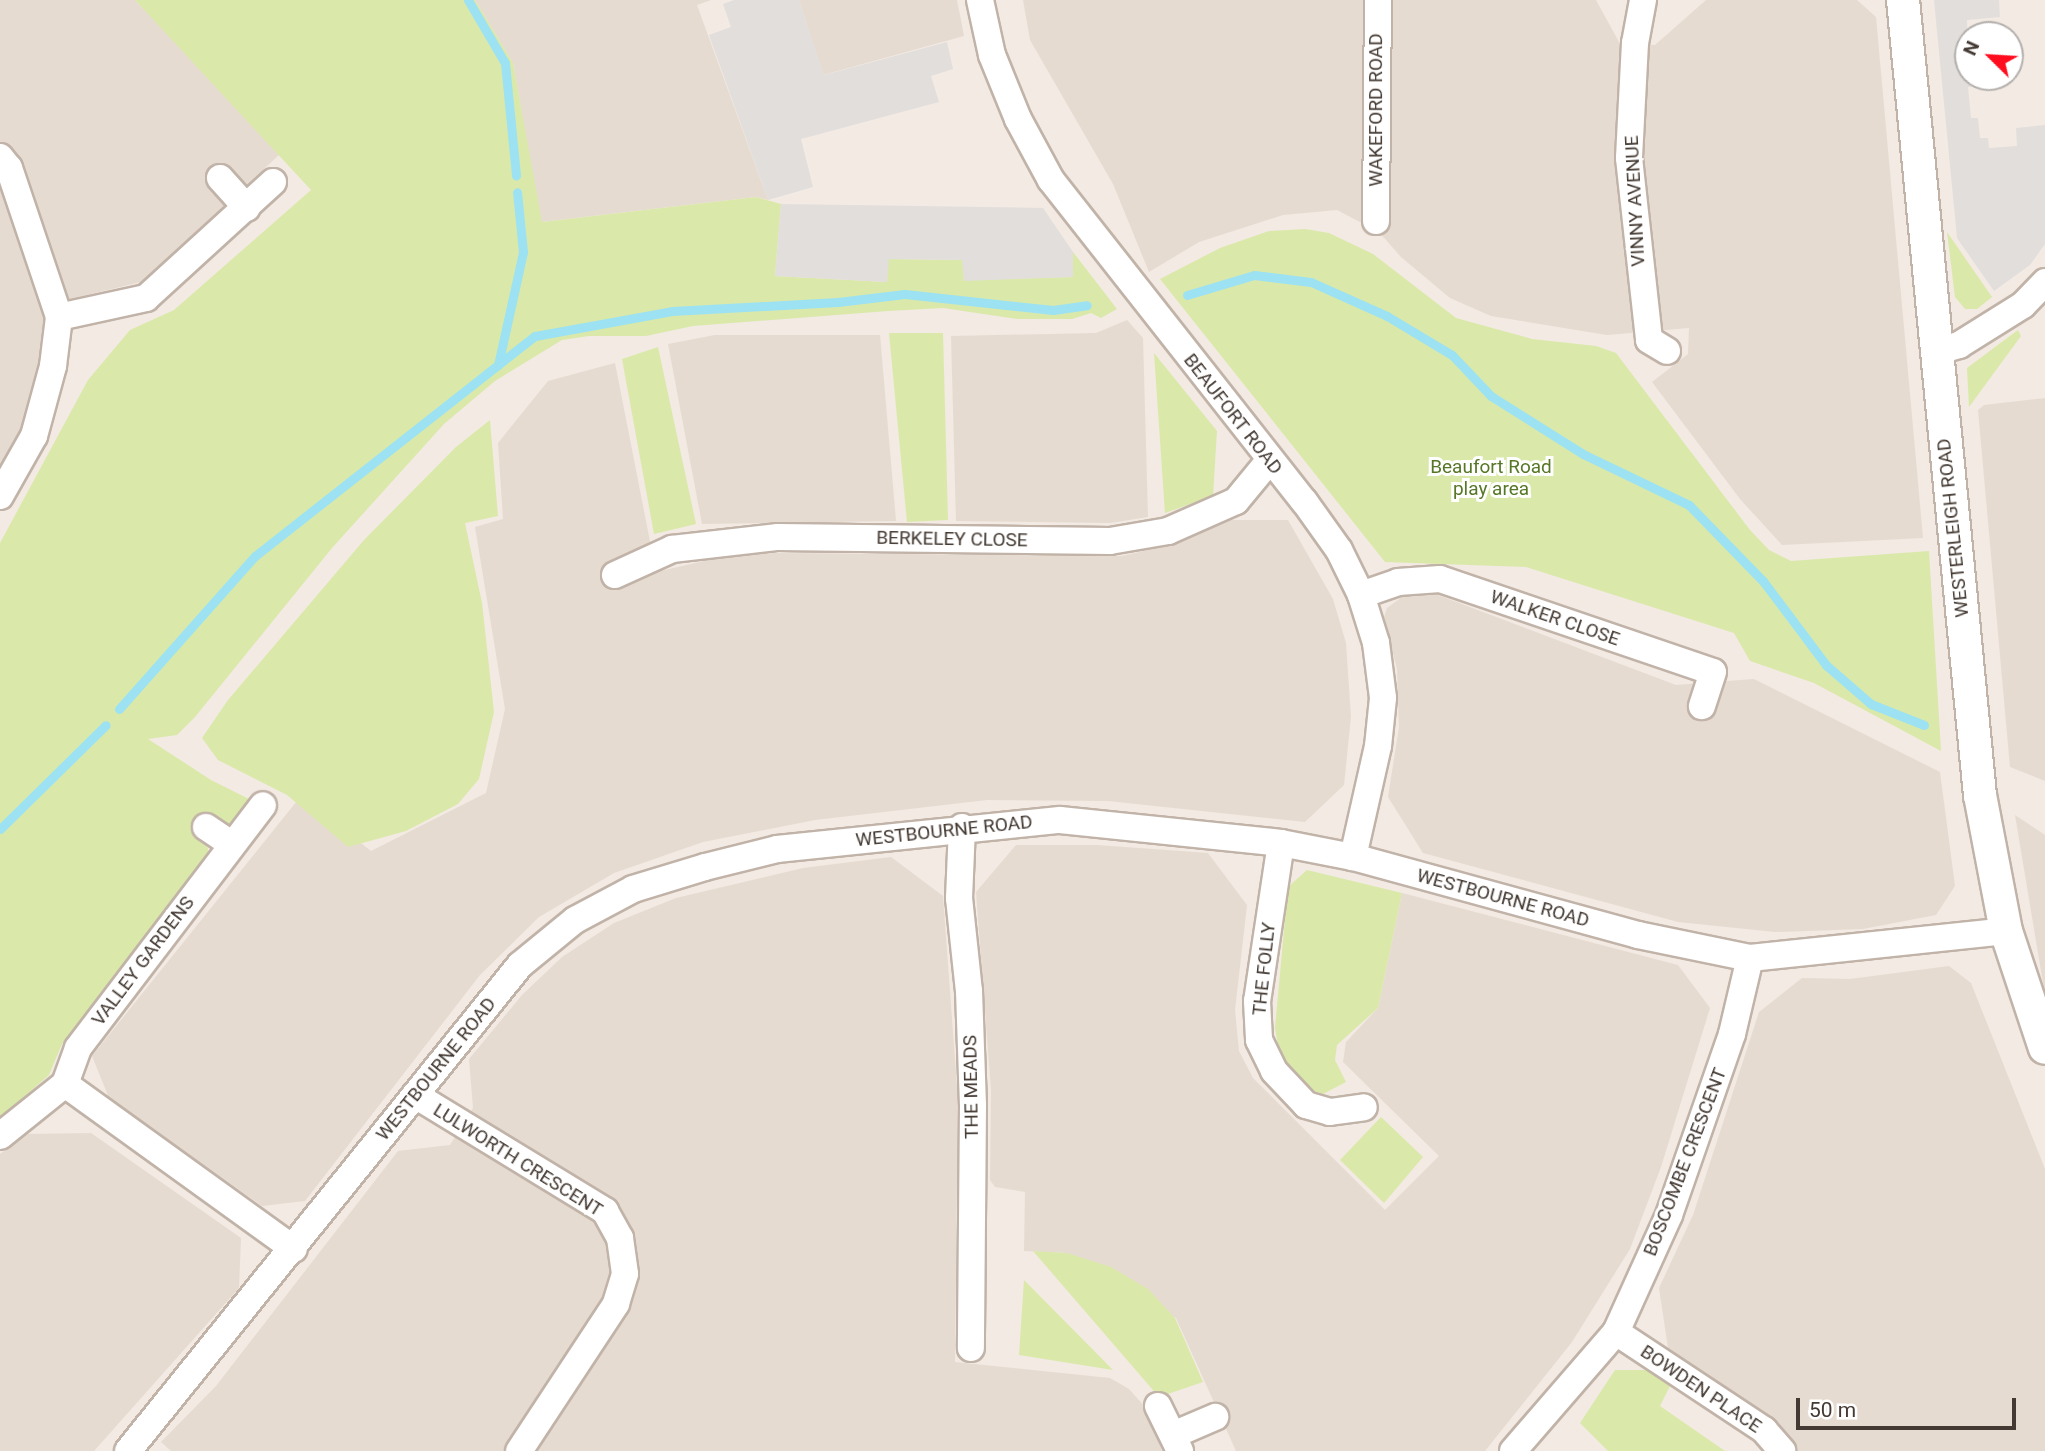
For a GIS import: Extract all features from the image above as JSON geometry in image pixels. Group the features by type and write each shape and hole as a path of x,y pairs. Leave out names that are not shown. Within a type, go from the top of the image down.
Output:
{"street":[{"name":"BEAUFORT ROAD","path":"980,0 992,55 1018,119 1051,180 1339,550 1360,595 1376,643 1383,698 1378,746 1353,857"},
{"name":"WAKEFORD ROAD","path":"1376,221 1378,0"},
{"name":"VINNY AVENUE","path":"1643,0 1635,43 1629,158 1648,340 1667,351"},
{"name":"WESTERLEIGH ROAD","path":"1903,0 1980,795 2006,931 2045,1048"},
{"path":"0,157 9,168 59,317 53,366 34,436 0,496"},
{"path":"219,178 247,208"},
{"path":"59,317 146,298 273,183"},
{"path":"1935,352 1959,345 2034,310 2045,282"},
{"name":"BERKELEY CLOSE","path":"615,575 672,549 765,538 1122,539 1168,531 1236,501 1269,461"},
{"name":"WALKER CLOSE","path":"1360,595 1398,582 1440,579 1713,672 1702,706"},
{"name":"VALLEY GARDENS","path":"65,1084 78,1048 231,844 263,806"},
{"name":"WESTBOURNE ROAD","path":"128,1451 295,1249 520,965 575,919 633,889 777,849 962,827 1060,820 1281,843 1353,857 1638,935 1750,958 2006,931"},
{"path":"206,827 231,844"},
{"name":"THE MEADS","path":"962,827 959,898 969,991 973,1105 971,1348"},
{"name":"THE FOLLY","path":"1281,843 1257,1001 1259,1040 1274,1071 1306,1105 1330,1112 1364,1107"},
{"name":"BOSCOMBE CRESCENT","path":"1513,1451 1616,1332 1669,1215 1732,1034 1750,958"},
{"path":"0,1136 65,1084 295,1249"},
{"name":"LULWORTH CRESCENT","path":"415,1095 605,1211 620,1238 625,1274 616,1304 519,1451"},
{"name":"BOWDEN PLACE","path":"1616,1332 1764,1430 1782,1451"},
{"path":"1158,1406 1176,1443 1215,1417"}],"shaded area":[{"path":"0,0 135,0 280,154 141,282 45,305 45,365 16,445 0,473"},
{"path":"475,0 711,0 697,5 768,200 756,197 541,222 513,63"},
{"path":"734,0 799,0 824,75 947,42 953,69 931,76 939,102 801,139 813,187 768,200 709,35 731,27 723,4"},
{"path":"799,0 957,0 964,36 823,75"},
{"path":"1023,0 1596,0 1620,44 1655,45 1706,0 1857,0 1876,17 1923,538 1782,545 1740,499 1652,382 1688,354 1689,328 1607,335 1491,316 1450,298 1401,257 1379,232 1337,210 1283,215 1199,242 1149,272 1113,184 1030,40"},
{"path":"1934,0 1999,0 2000,17 1954,21 1954,91 1968,91 1971,118 1978,118 1980,138 1988,138 1989,148 2017,146 2016,128 2045,125 2045,244 2030,265 1994,291 1957,238"},
{"path":"781,204 1043,208 1073,252 1073,277 964,281 962,260 889,259 887,282 775,276"},
{"path":"1127,320 1143,338 1148,517 1110,523 956,521 951,336 1096,333"},
{"path":"715,335 880,335 896,521 702,524 668,344"},
{"path":"615,363 656,572 717,558 773,553 1122,556 1174,544 1217,520 1288,520 1333,599 1346,643 1351,717 1344,785 1305,822 1108,801 987,800 815,820 703,842 614,873 539,917 480,975 305,1201 262,1206 109,1098 92,1056 301,796 371,851 486,793 505,709 475,527 503,519 498,443 548,381"},
{"path":"2045,398 2045,781 2010,767 1978,410 1984,405"},
{"path":"1410,591 1430,592 1676,685 1754,679 1940,772 1955,886 1936,915 1863,929 1775,932 1678,922 1423,853 1388,797 1399,727 1397,669 1384,617 1387,608"},
{"path":"2015,815 2045,835 2045,995"},
{"path":"1016,845 1097,845 1208,853 1247,905 1235,1010 1239,1051 1253,1078 1385,1210 1439,1156 1343,1062 1346,1042 1378,1008 1402,893 1678,965 1710,1008 1661,1167 1630,1249 1572,1342 1485,1451 1236,1451 1176,1318 1067,1253 1024,1251 1025,1192 995,1187 990,1180 991,1090 976,892"},
{"path":"891,857 943,896 958,1100 955,1362 1110,1378 1129,1389 1147,1409 1162,1451 171,1451 161,1442 216,1386 398,1151 450,1145 473,1108 469,1059 522,995 562,957 614,923 676,898 803,868"},
{"path":"1949,966 1971,983 2045,1169 2045,1451 1797,1451 1765,1414 1668,1348 1659,1288 1693,1215 1759,1012 1802,978 1850,979"},
{"path":"91,1133 241,1238 239,1288 94,1451 0,1451 0,1154 28,1134"}],"green space":[{"path":"135,0 475,0 513,63 542,222 756,197 781,204 775,276 887,282 888,259 963,260 964,280 1073,277 1073,252 1117,309 1101,318 1091,313 1072,319 1017,319 943,308 693,326 646,336 589,336 562,340 495,381 444,424 332,548 195,717 177,735 148,739 211,780 253,801 233,826 223,828 205,819 194,833 208,848 208,862 62,1044 49,1075 0,1118 0,543 88,380 130,330 174,310 311,190"},
{"name":"Beaufort Road play area","path":"1305,229 1329,233 1373,254 1456,318 1532,339 1596,346 1616,353 1750,530 1769,550 1791,561 1929,551 1941,751 1814,683 1750,661 1734,633 1526,567 1385,562 1160,279 1220,248 1269,231"},
{"path":"1947,232 1992,297 1977,309 1965,309 1955,297"},
{"path":"2018,330 2021,336 1969,407 1967,368"},
{"path":"889,333 943,333 948,520 907,522"},
{"path":"658,347 696,524 654,534 622,359"},
{"path":"1154,353 1217,431 1213,496 1165,513"},
{"path":"490,420 498,516 465,523 482,603 494,712 479,779 458,804 406,831 348,847 287,795 218,760 202,738 228,700 364,540 456,447"},
{"path":"1307,870 1402,893 1378,1008 1337,1045 1335,1060 1346,1082 1323,1094 1305,1088 1279,1051 1275,1028 1288,887"},
{"path":"1381,1117 1423,1157 1384,1203 1340,1160"},
{"path":"1033,1251 1067,1253 1111,1267 1148,1289 1175,1318 1203,1382 1159,1397"},
{"path":"1024,1280 1113,1370 1019,1355"},
{"path":"1615,1370 1648,1370 1670,1386 1660,1406 1725,1451 1608,1451 1580,1423"}],"waterway":[{"path":"468,0 505,63 516,175"},
{"path":"498,365 523,252 517,192"},
{"path":"1187,295 1254,275 1311,282 1387,316 1452,355 1491,396 1583,454 1689,505 1763,581 1826,665 1871,704 1924,725"},
{"path":"119,709 255,556 535,336 672,311 838,302 905,294 1053,310 1087,305"},
{"path":"0,829 106,725"}]}
